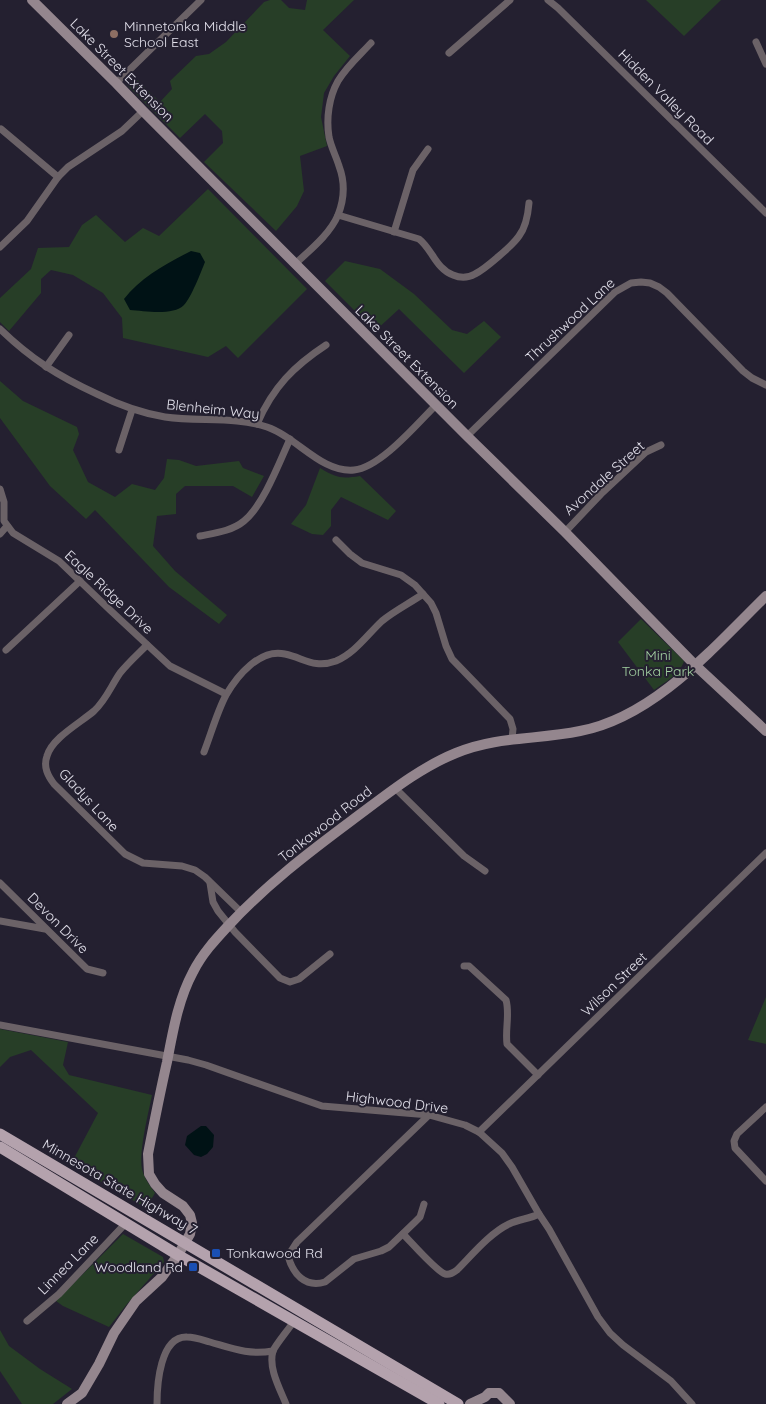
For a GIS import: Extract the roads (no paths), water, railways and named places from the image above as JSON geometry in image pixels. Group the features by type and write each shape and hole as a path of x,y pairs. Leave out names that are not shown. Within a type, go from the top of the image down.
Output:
{"main road":[{"name":"Minnesota State Highway 7","path":"0,1134 458,1404"},
{"name":"Minnesota State Highway 7","path":"0,1147 178,1255 439,1404"}],"street":[{"name":"Lake Street Extension","path":"32,0 695,665 766,731"},
{"path":"116,83 201,0"},
{"path":"449,53 510,0"},
{"name":"Hidden Valley Road","path":"548,0 766,213"},
{"path":"756,42 766,64"},
{"path":"295,264 325,234 338,215 342,202 343,178 329,138 330,103 341,76 371,43"},
{"path":"0,247 27,221 58,177 80,158 122,131 143,111"},
{"path":"1,129 58,177"},
{"path":"394,232 413,170 428,150"},
{"path":"338,215 418,239 424,243 444,270 452,275 467,277 481,270 520,236 525,225 529,203"},
{"name":"Thrushwood Lane","path":"467,436 615,292 631,283 650,283 667,293 743,371 766,385"},
{"name":"Blenheim Way","path":"0,329 36,361 72,383 132,410 166,417 257,424 282,433 336,469 355,470 374,463 384,456 436,405"},
{"path":"46,367 69,335"},
{"path":"257,424 263,410 283,379 296,366 326,345"},
{"path":"119,450 132,410"},
{"path":"200,536 233,528 249,516 261,501 290,439"},
{"name":"Avondale Street","path":"564,532 646,452 661,445"},
{"path":"0,489 4,502 4,521 7,526 0,534"},
{"name":"Eagle Ridge Drive","path":"7,526 19,538 59,560 170,666 226,694"},
{"path":"336,540 355,559 406,577 424,594 436,613 452,659 510,719 513,729 512,739"},
{"path":"6,650 80,581"},
{"path":"204,752 226,694 254,661 270,654 278,653 287,654 304,662 326,664 346,656 385,619 424,594"},
{"name":"Tonkawood Road","path":"67,1404 82,1393 114,1333 136,1302 162,1277 186,1242 192,1228 190,1215 183,1206 167,1196 152,1179 148,1168 148,1154 179,1006 192,972 206,951 241,912 288,870 395,788 432,764 458,752 484,744 581,731 604,724 629,713 657,696 695,665 766,596"},
{"name":"Gladys Lane","path":"147,645 125,667 96,710 60,738 50,749 45,762 47,773 54,784 125,854 143,863 189,868 200,873 241,912"},
{"path":"395,788 458,852 485,871"},
{"name":"Wilson Street","path":"479,1132 766,853"},
{"name":"Devon Drive","path":"0,883 87,969 103,973"},
{"path":"210,883 215,907 229,925 284,981 294,982 300,979 330,954"},
{"path":"0,921 46,929"},
{"path":"464,966 469,966 506,1000 508,1008 507,1044 538,1074"},
{"name":"Highwood Drive","path":"0,1025 168,1056 206,1065 322,1106 429,1115 465,1125 479,1132 502,1153 512,1167 598,1317 610,1333 623,1346 656,1368 692,1404"},
{"path":"766,1107 738,1134 734,1141 735,1148 766,1180"},
{"path":"424,1204 420,1217 389,1247 354,1259 333,1276 319,1283 309,1282 296,1275 291,1267 288,1256 297,1242 429,1115"},
{"path":"404,1234 438,1270 448,1274 457,1270 493,1234 518,1220 531,1218 539,1214"},
{"name":"Linnea Lane","path":"27,1321 59,1294 126,1223"},
{"path":"286,1404 272,1362 274,1351 294,1322"},
{"path":"157,1404 160,1367 171,1345 180,1337 193,1338 251,1353 274,1351"},
{"path":"470,1404 489,1393 498,1393 510,1404"}],"place":[{"name":"Minnetonka Middle School East","path":"114,34"},
{"name":"Tonkawood Rd","path":"216,1253"},
{"name":"Woodland Rd","path":"193,1267"}],"park label":[{"name":"Mini Tonka Park","path":"658,664"}]}
